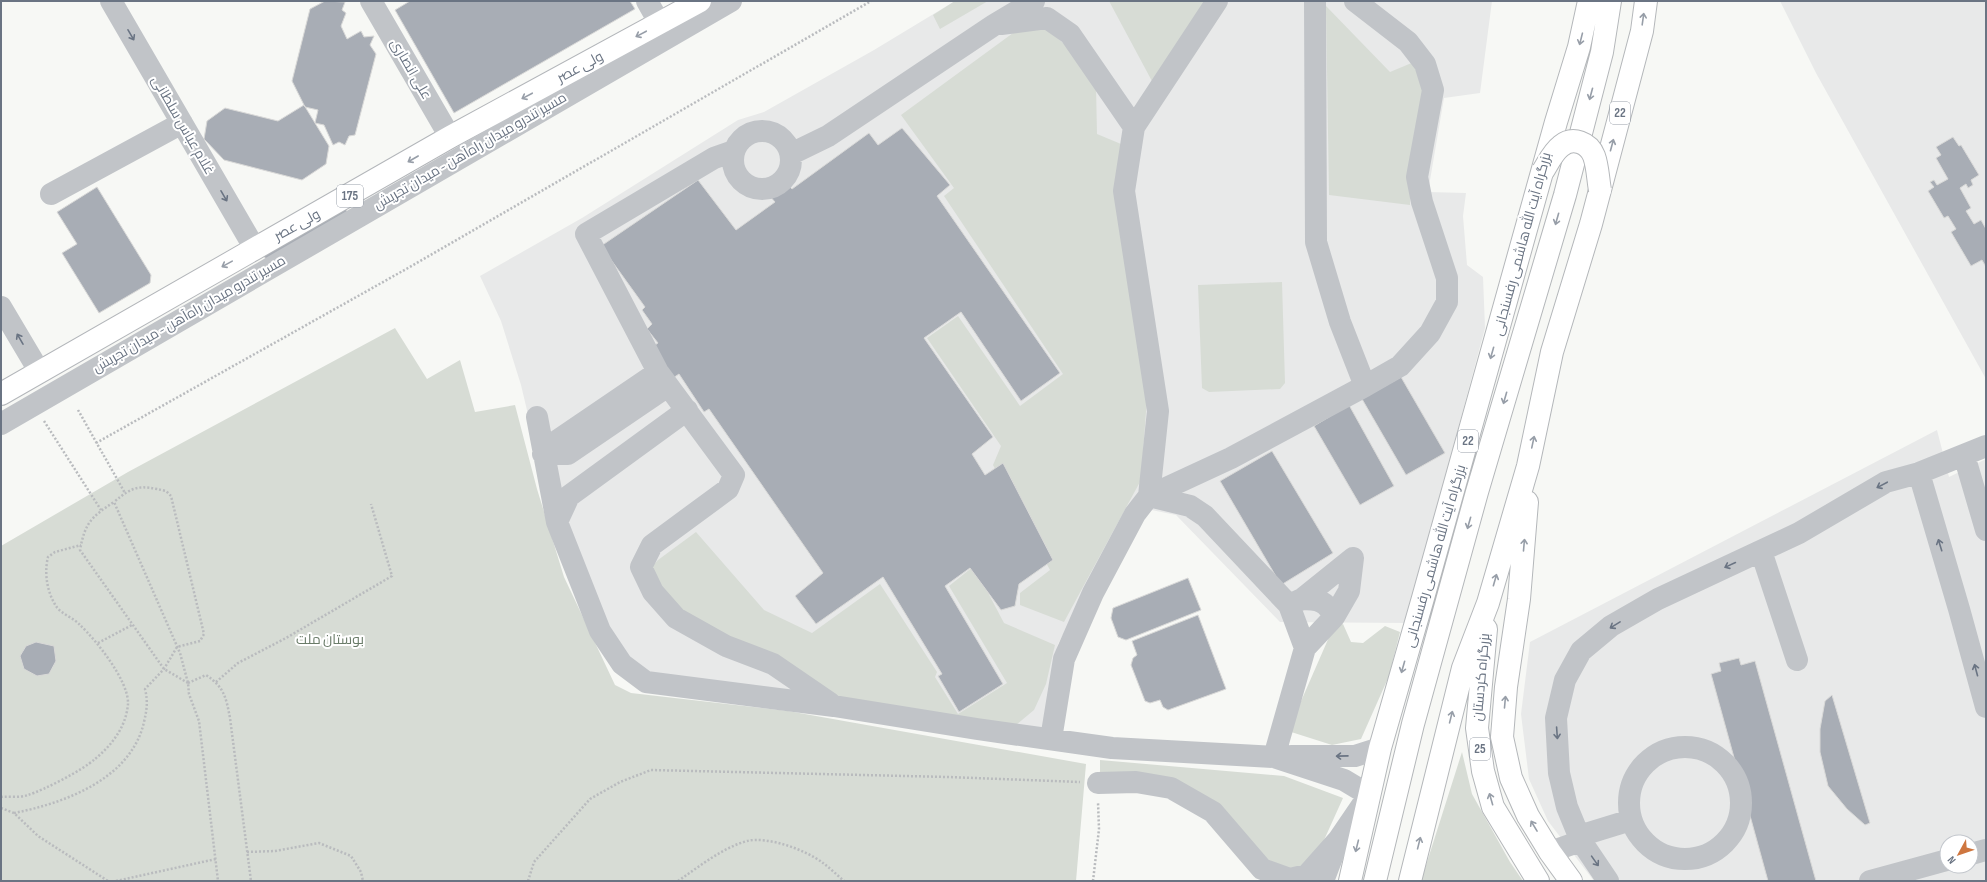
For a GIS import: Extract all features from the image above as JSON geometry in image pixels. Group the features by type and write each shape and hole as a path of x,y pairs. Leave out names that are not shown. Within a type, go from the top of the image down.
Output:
{"main road":[{"name":"ولی عصر","path":"1,394 450,137 700,1"},
{"name":"بزرگراه آیت الله هاشمی رفسنجانی","path":"1350,881 1380,748 1424,598 1556,122 1579,47 1588,1"},
{"path":"1375,881 1413,724 1477,492 1564,194 1602,52 1610,1"},
{"name":"22","path":"1410,881 1464,668 1488,602 1528,466 1552,352 1600,190 1642,31 1646,1"},
{"path":"1543,171 1561,146 1569,141 1578,141 1587,147 1594,155 1600,190"},
{"path":"1528,466 1527,510 1519,599 1506,687 1502,737 1511,778 1528,816 1550,852 1571,881"},
{"name":"بزرگراه کردستان","path":"1488,602 1477,728 1483,771 1493,807 1538,881"}],"street":[{"name":"غلام عباس سلطانی","path":"112,1 255,248"},
{"name":"علی انصاری","path":"371,1 450,137"},
{"path":"647,1 660,24"},
{"name":"مسیر تندرو میدان راه‌آهن - میدان تجریش","path":"1,424 731,1"},
{"path":"791,154 828,136 994,25 1034,1"},
{"path":"1149,496 1158,411 1124,191 1134,127 1217,1"},
{"path":"1315,1 1316,242 1340,322 1365,386"},
{"path":"1051,739 1064,659 1093,593 1135,514 1149,496 1231,458 1400,366 1430,333 1446,302 1447,278 1422,202 1417,177 1433,90 1425,64 1408,42 1355,1"},
{"path":"994,25 1047,18 1070,34 1134,127"},
{"path":"51,194 182,123"},
{"path":"764,131 773,133 781,138 787,145 791,154 792,164 789,173 783,181 775,187 766,190 756,189 747,186 737,175 733,161 734,151 746,136 754,132 764,131"},
{"path":"734,151 714,158 586,234 663,379 734,475 728,489 652,545 641,567 653,592 676,618 726,646 773,664 834,706"},
{"path":"1,307 39,372"},
{"path":"544,454 568,454 663,379"},
{"path":"557,522 569,496 687,410"},
{"path":"537,417 557,522 600,631 622,664 646,682 834,706 1112,748 1274,757 1355,756 1380,748"},
{"path":"1608,881 1580,838 1567,807 1559,773 1556,718 1565,680 1581,650 1612,626 1658,599 1799,533 1886,482 1919,473 1986,446"},
{"path":"1964,455 1986,530"},
{"path":"1919,473 1960,609 1986,707"},
{"path":"1149,496 1190,506 1205,516 1296,602 1305,648 1274,757"},
{"path":"1761,551 1797,660"},
{"path":"1296,602 1353,558 1349,591 1334,617 1305,648"},
{"path":"1296,602 1318,599 1325,603 1334,617"},
{"path":"1679,746 1699,748 1717,756 1731,769 1739,785 1742,803 1736,826 1731,837 1718,849 1702,857 1684,860 1667,856 1651,848 1639,835 1632,820 1628,798 1633,779 1645,763 1660,751 1679,746"},
{"path":"1098,783 1136,782 1171,788 1213,812 1262,869 1290,879 1307,875 1339,839 1369,795 1344,780 1274,757"},
{"path":"1550,852 1580,838 1632,820"},
{"path":"1323,881 1339,839"},
{"path":"1870,881 1939,862"}],"path":[{"path":"96,443 408,268 870,1"},
{"path":"78,410 125,493"},
{"path":"41,418 101,510"},
{"path":"14,814 54,802 79,792 102,780 125,760 141,735 149,702 145,689 164,669 177,647 200,641 204,634 171,496 166,490 142,487 129,490 101,510 90,521 82,535 80,550 164,669 188,683"},
{"path":"114,502 177,647 188,683 189,694 199,722 218,881"},
{"path":"216,682 238,663 286,638 392,576 371,504"},
{"path":"1,797 27,796 91,763 110,746 122,727 128,703 121,678 98,643 79,624 57,607 47,583 46,567 48,557 55,552 81,545"},
{"path":"98,643 132,625"},
{"path":"188,683 206,676 216,682 224,692 230,718 251,881"},
{"path":"528,881 534,862 590,799 620,782 651,770 948,777 1098,783 1099,829 1093,881"},
{"path":"1,808 14,814 38,836 108,881"},
{"path":"678,881 714,856 749,841 771,841 798,849 822,862 844,881"},
{"path":"247,852 275,851 319,843 352,856 361,872 362,881"},
{"path":"116,881 216,859"}],"shaded area":[{"path":"955,1 1492,1 1480,93 1444,98 1428,192 1466,193 1463,216 1467,265 1483,277 1485,328 1406,623 1280,622 1176,515 1132,506 1058,644 1043,747 621,675 535,444 521,385 501,321 480,276 582,218 738,120 764,112 874,50"},
{"path":"1780,1 1986,1 1986,379 1816,73"},
{"path":"1937,430 1949,477 1986,459 1986,881 1594,881 1548,821 1529,779 1521,714 1530,642"}],"green space":[{"path":"955,1 988,1 940,29 933,15"},
{"path":"1109,1 1207,1 1153,83"},
{"path":"1326,6 1390,72 1414,62 1426,99 1410,187 1410,205 1329,195"},
{"path":"1043,26 1069,48 1096,86 1097,134 1121,144 1147,398 1141,480 1064,622 1020,605 1020,593 1050,570 993,465 1001,446 927,338 958,316 1020,406 1063,374 944,196 954,188 901,115 1013,33"},
{"path":"1282,282 1285,383 1280,389 1209,392 1202,388 1198,285"},
{"name":"بوستان ملت","path":"395,328 427,379 460,360 475,412 515,405 537,489 564,577 615,685 631,693 788,711 1086,764 1076,881 1,881 1,546 128,472"},
{"path":"696,532 764,610 812,633 880,584 937,672 935,677 958,714 1007,683 949,586 974,566 1004,623 1055,645 1046,684 1034,710 1010,730 836,696 695,621 661,594 649,570 658,560"},
{"path":"1343,624 1351,642 1363,643 1385,626 1400,632 1389,676 1361,739 1332,745 1288,731 1333,628"},
{"path":"1462,752 1472,794 1510,862 1523,881 1421,881"},
{"path":"1100,760 1284,776 1343,798 1315,860 1287,873 1262,864 1224,814 1100,779"}],"building":[{"path":"325,1 345,2 342,10 346,13 341,26 347,39 361,31 364,37 374,36 370,45 376,54 355,135 349,136 345,145 339,142 333,145 324,125 315,123 318,110 305,107 292,81 310,9"},
{"path":"410,1 630,1 635,9 454,113 395,10"},
{"path":"304,105 329,146 326,164 302,180 224,160 204,139 207,121 225,108 278,121"},
{"path":"902,128 950,185 937,196 1060,373 1021,401 961,312 924,338 993,437 972,454 985,475 1003,463 1053,560 1019,584 1015,606 1001,610 970,568 945,586 1003,684 959,712 938,676 942,674 883,577 816,624 795,596 823,573 709,409 704,412 679,374 670,380 649,349 658,343 647,329 652,324 642,310 645,307 601,246 698,180 736,230 775,202 768,194 785,182 792,189 869,133 878,145"},
{"path":"1953,137 1959,146 1961,145 1979,175 1971,180 1973,185 1968,188 1966,184 1960,188 1971,208 1966,211 1974,224 1981,220 1986,229 1986,267 1982,260 1971,266 1951,232 1956,229 1948,216 1944,218 1928,191 1934,187 1930,182 1934,180 1937,185 1948,179 1936,158 1941,155 1936,147"},
{"path":"97,187 151,275 150,283 99,313 62,253 77,244 57,212"},
{"path":"345,208 349,215 268,263 264,256"},
{"path":"1401,377 1445,453 1406,475 1362,399"},
{"path":"1349,405 1394,486 1360,505 1314,426"},
{"path":"1272,451 1333,553 1281,585 1220,481"},
{"path":"1188,578 1201,610 1126,640 1118,637 1111,618 1113,608"},
{"path":"1198,615 1226,689 1168,710 1163,707 1160,700 1150,703 1145,701 1131,665 1133,658 1137,655 1132,641"},
{"path":"36,642 54,646 56,661 49,674 37,676 24,669 20,656 26,646"},
{"path":"1739,658 1741,665 1755,661 1816,881 1768,881 1711,674 1721,671 1719,663"},
{"path":"1832,695 1870,823 1865,825 1847,809 1828,786 1820,752 1820,729 1825,701"}]}
